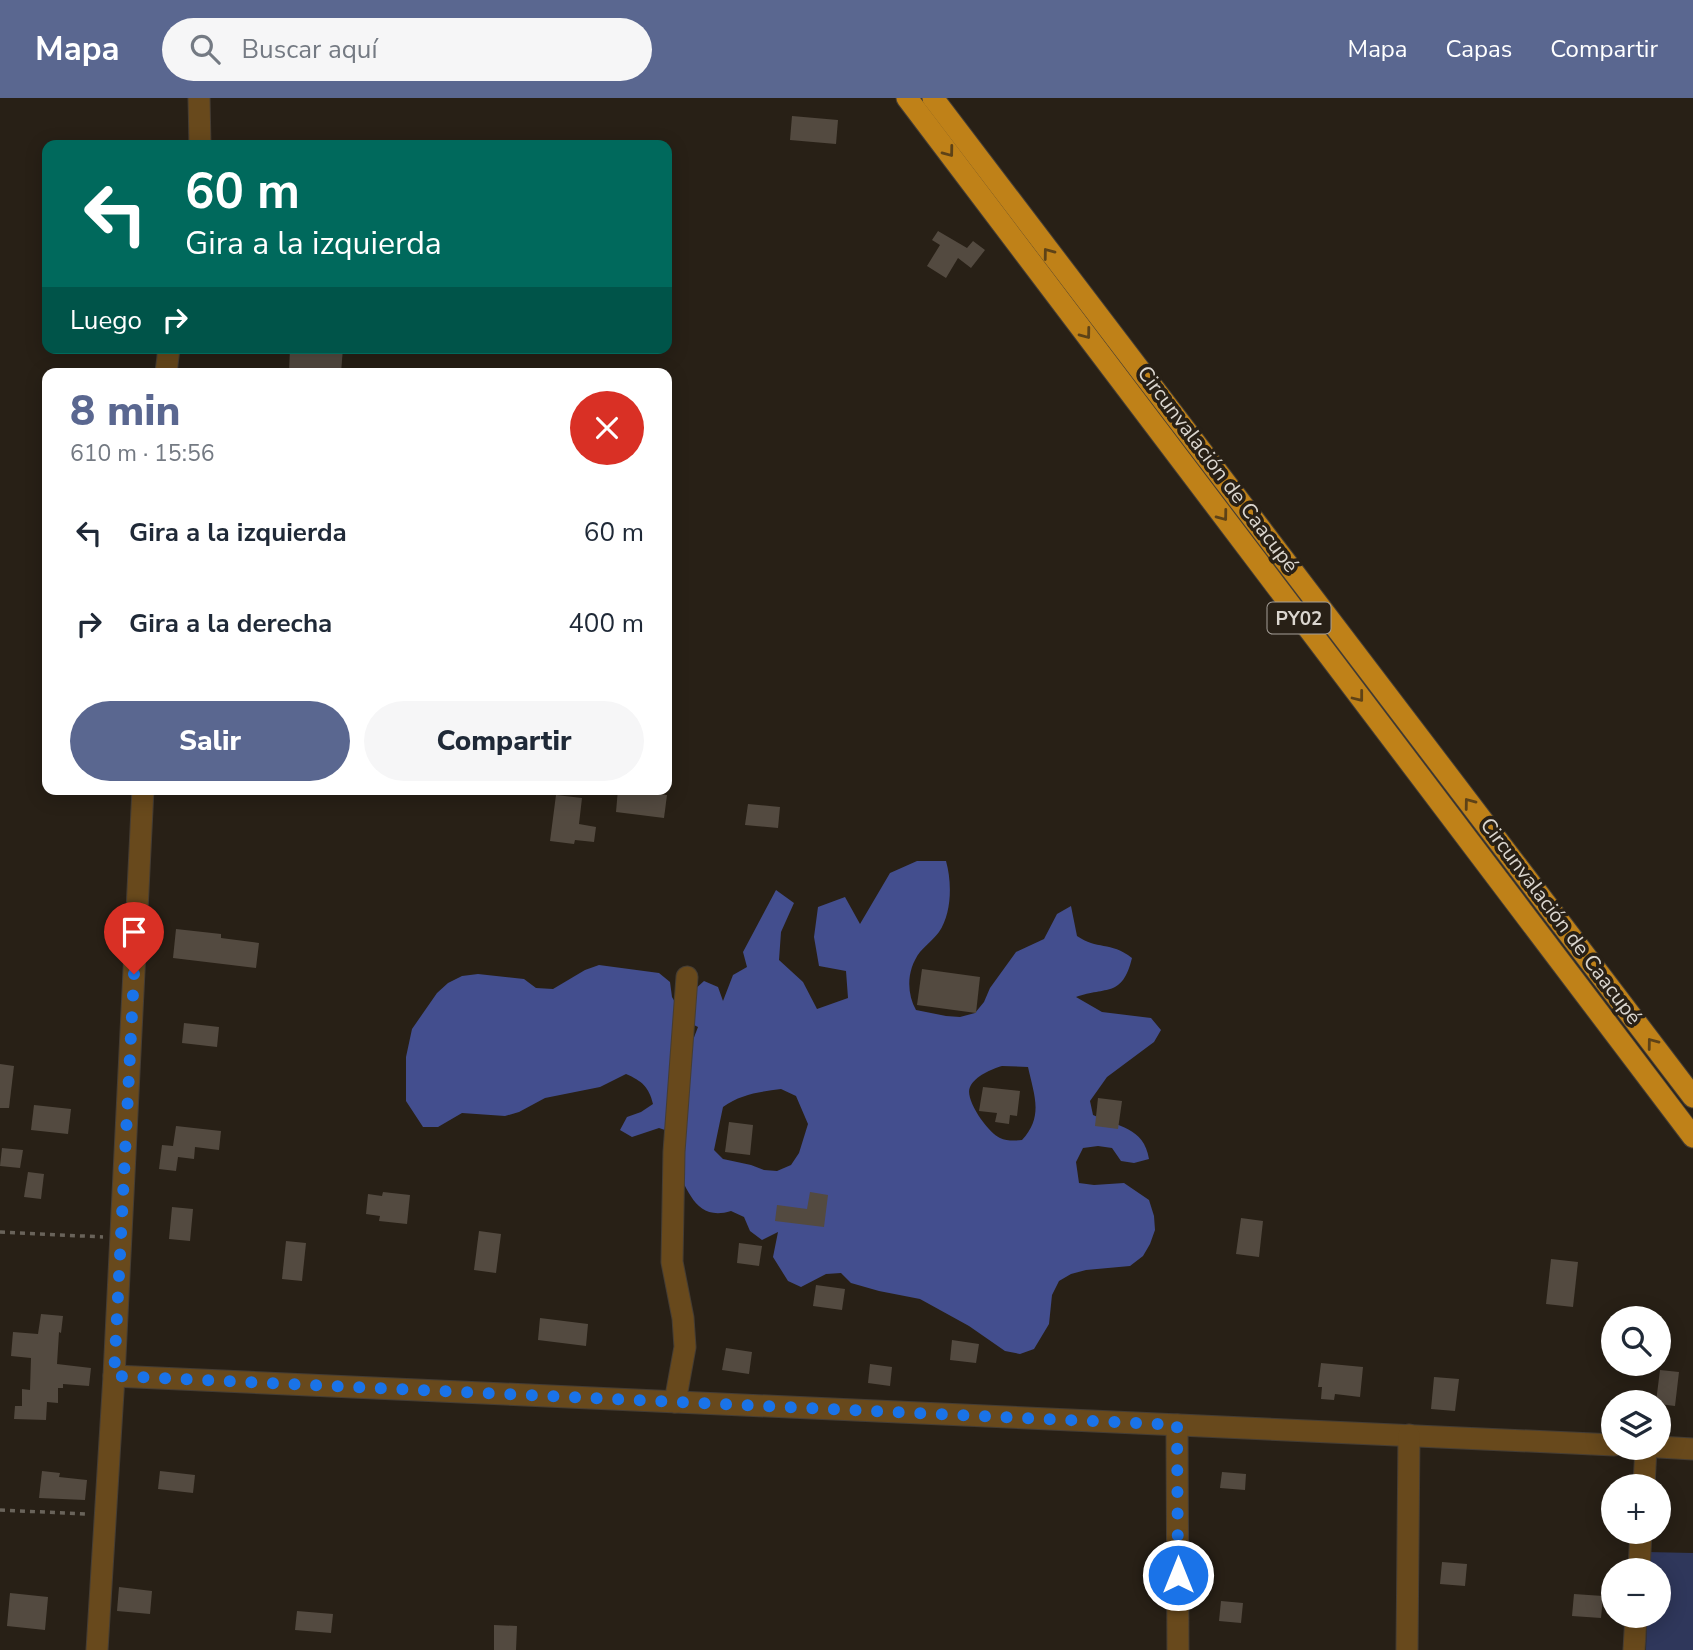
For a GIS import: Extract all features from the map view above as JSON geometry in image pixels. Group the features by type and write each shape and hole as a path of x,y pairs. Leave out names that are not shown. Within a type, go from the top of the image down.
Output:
{"highway":[{"name":"Circunvalación de Caacupé","path":"907,98 1693,1137"},
{"name":"Circunvalación de Caacupé","path":"933,98 1693,1097"}],"street":[{"path":"199,98 200,140"},
{"path":"97,1650 114,1376 143,795"},
{"path":"674,1402 685,1347 683,1318 672,1262 674,1152 687,977"},
{"path":"114,1376 1601,1444"},
{"path":"1177,1425 1178,1650"},
{"path":"1406,1650 1409,1436"},
{"path":"1671,1448 1693,1449"},
{"path":"1634,1650 1635,1628"}],"path":[{"path":"0,1232 121,1238"},
{"path":"0,1510 105,1516"}],"shaded area":[{"path":"917,861 946,861 948,869 950,897 946,916 939,932 920,952 910,973 909,988 916,1010 960,1017 975,1013 1016,952 1044,939 1057,914 1071,906 1077,936 1091,943 1117,949 1132,958 1128,971 1118,985 1076,997 1102,1012 1151,1018 1161,1030 1154,1042 1107,1077 1090,1101 1093,1115 1136,1134 1142,1140 1149,1159 1134,1163 1121,1161 1112,1148 1098,1146 1083,1148 1076,1162 1079,1183 1124,1183 1149,1200 1155,1230 1150,1244 1143,1256 1130,1266 1086,1270 1059,1281 1052,1295 1049,1324 1034,1349 1020,1354 1005,1351 969,1326 920,1299 851,1283 841,1273 826,1274 801,1287 788,1281 773,1257 778,1232 762,1240 750,1231 744,1217 731,1211 709,1212 694,1201 673,1162 680,1135 659,1128 632,1137 620,1130 627,1117 653,1104 644,1085 626,1074 600,1087 545,1098 505,1116 462,1113 438,1127 423,1127 406,1101 406,1057 412,1029 437,993 462,976 478,974 524,979 536,988 553,989 599,965 659,973 670,982 672,997 680,1011 688,1053 698,1027 684,1020 693,991 704,981 718,987 723,1001 733,975 747,967 743,952 776,890 794,903 781,932 779,960 803,982 817,1009 848,998 846,971 819,966 814,937 818,907 845,897 860,924 890,873","holes":["1002,1066 1028,1067 1036,1105 1033,1122 1022,1140 1005,1140 995,1135 978,1115 970,1099 970,1087 976,1080","781,1089 796,1096 808,1124 799,1153 791,1165 777,1171 764,1170 723,1159 714,1150 723,1107 743,1096"]},
{"path":"1647,1552 1693,1553 1693,1650 1646,1650 1647,1628 1671,1628 1671,1558 1647,1558"}],"building":[{"path":"792,116 838,120 836,144 790,140"},
{"path":"938,231 967,248 973,241 985,250 971,268 958,258 946,278 927,266 940,245 932,240"},
{"path":"290,354 343,354 341,368 289,368"},
{"path":"556,795 582,798 579,824 596,827 594,842 575,840 574,844 550,841"},
{"path":"617,795 667,795 664,818 616,812"},
{"path":"748,804 780,807 778,828 745,825"},
{"path":"176,929 221,934 221,938 259,943 256,968 173,958"},
{"path":"922,969 980,977 976,1013 917,1005"},
{"path":"184,1023 219,1027 217,1047 182,1043"},
{"path":"0,1064 14,1066 9,1108 0,1108"},
{"path":"983,1087 1020,1091 1017,1116 1010,1115 1009,1124 995,1122 997,1113 979,1111"},
{"path":"1098,1098 1122,1101 1118,1129 1095,1126"},
{"path":"34,1105 71,1109 68,1134 31,1130"},
{"path":"729,1122 753,1125 750,1155 725,1152"},
{"path":"176,1126 221,1131 219,1150 195,1147 194,1159 178,1157 176,1171 159,1169 162,1145 173,1146"},
{"path":"2,1148 23,1150 20,1168 0,1166"},
{"path":"28,1172 44,1174 41,1199 24,1197"},
{"path":"383,1192 410,1195 407,1224 379,1221 380,1216 366,1214 368,1194 382,1196"},
{"path":"810,1192 828,1195 824,1227 775,1221 777,1205 807,1209"},
{"path":"172,1207 193,1209 190,1241 169,1239"},
{"path":"1241,1218 1263,1221 1259,1257 1236,1254"},
{"path":"479,1231 501,1234 496,1273 474,1270"},
{"path":"286,1241 306,1243 302,1281 282,1279"},
{"path":"739,1243 762,1246 759,1266 737,1263"},
{"path":"1551,1259 1578,1262 1573,1307 1546,1304"},
{"path":"816,1285 845,1289 842,1310 813,1306"},
{"path":"41,1314 63,1316 57,1364 91,1368 89,1386 63,1384 63,1388 58,1388 58,1403 47,1402 46,1420 14,1419 15,1406 22,1406 22,1389 30,1390 31,1358 11,1356 13,1332 38,1334"},
{"path":"540,1318 588,1324 586,1346 538,1340"},
{"path":"952,1340 979,1344 976,1363 950,1360"},
{"path":"726,1348 752,1352 749,1374 722,1370"},
{"path":"1321,1363 1363,1367 1360,1397 1335,1394 1334,1400 1321,1399 1322,1387 1318,1387"},
{"path":"870,1364 892,1367 890,1386 868,1383"},
{"path":"1671,1371 1679,1372 1675,1406 1671,1406 1671,1390 1658,1390 1659,1376 1671,1376"},
{"path":"1434,1377 1459,1379 1455,1411 1431,1409"},
{"path":"42,1471 60,1473 59,1477 87,1480 85,1500 39,1498"},
{"path":"160,1471 195,1475 193,1493 158,1489"},
{"path":"1222,1472 1246,1474 1245,1490 1220,1488"},
{"path":"1442,1562 1467,1564 1465,1586 1440,1584"},
{"path":"119,1587 152,1591 150,1614 117,1611"},
{"path":"10,1593 48,1597 45,1630 7,1626"},
{"path":"1574,1594 1601,1596 1601,1618 1572,1616"},
{"path":"1221,1601 1243,1603 1241,1623 1219,1621"},
{"path":"297,1611 333,1614 331,1633 295,1630"},
{"path":"494,1625 517,1626 516,1650 494,1650"}],"route":[{"path":"134,974 114,1376 1177,1425 1178,1575"}]}
